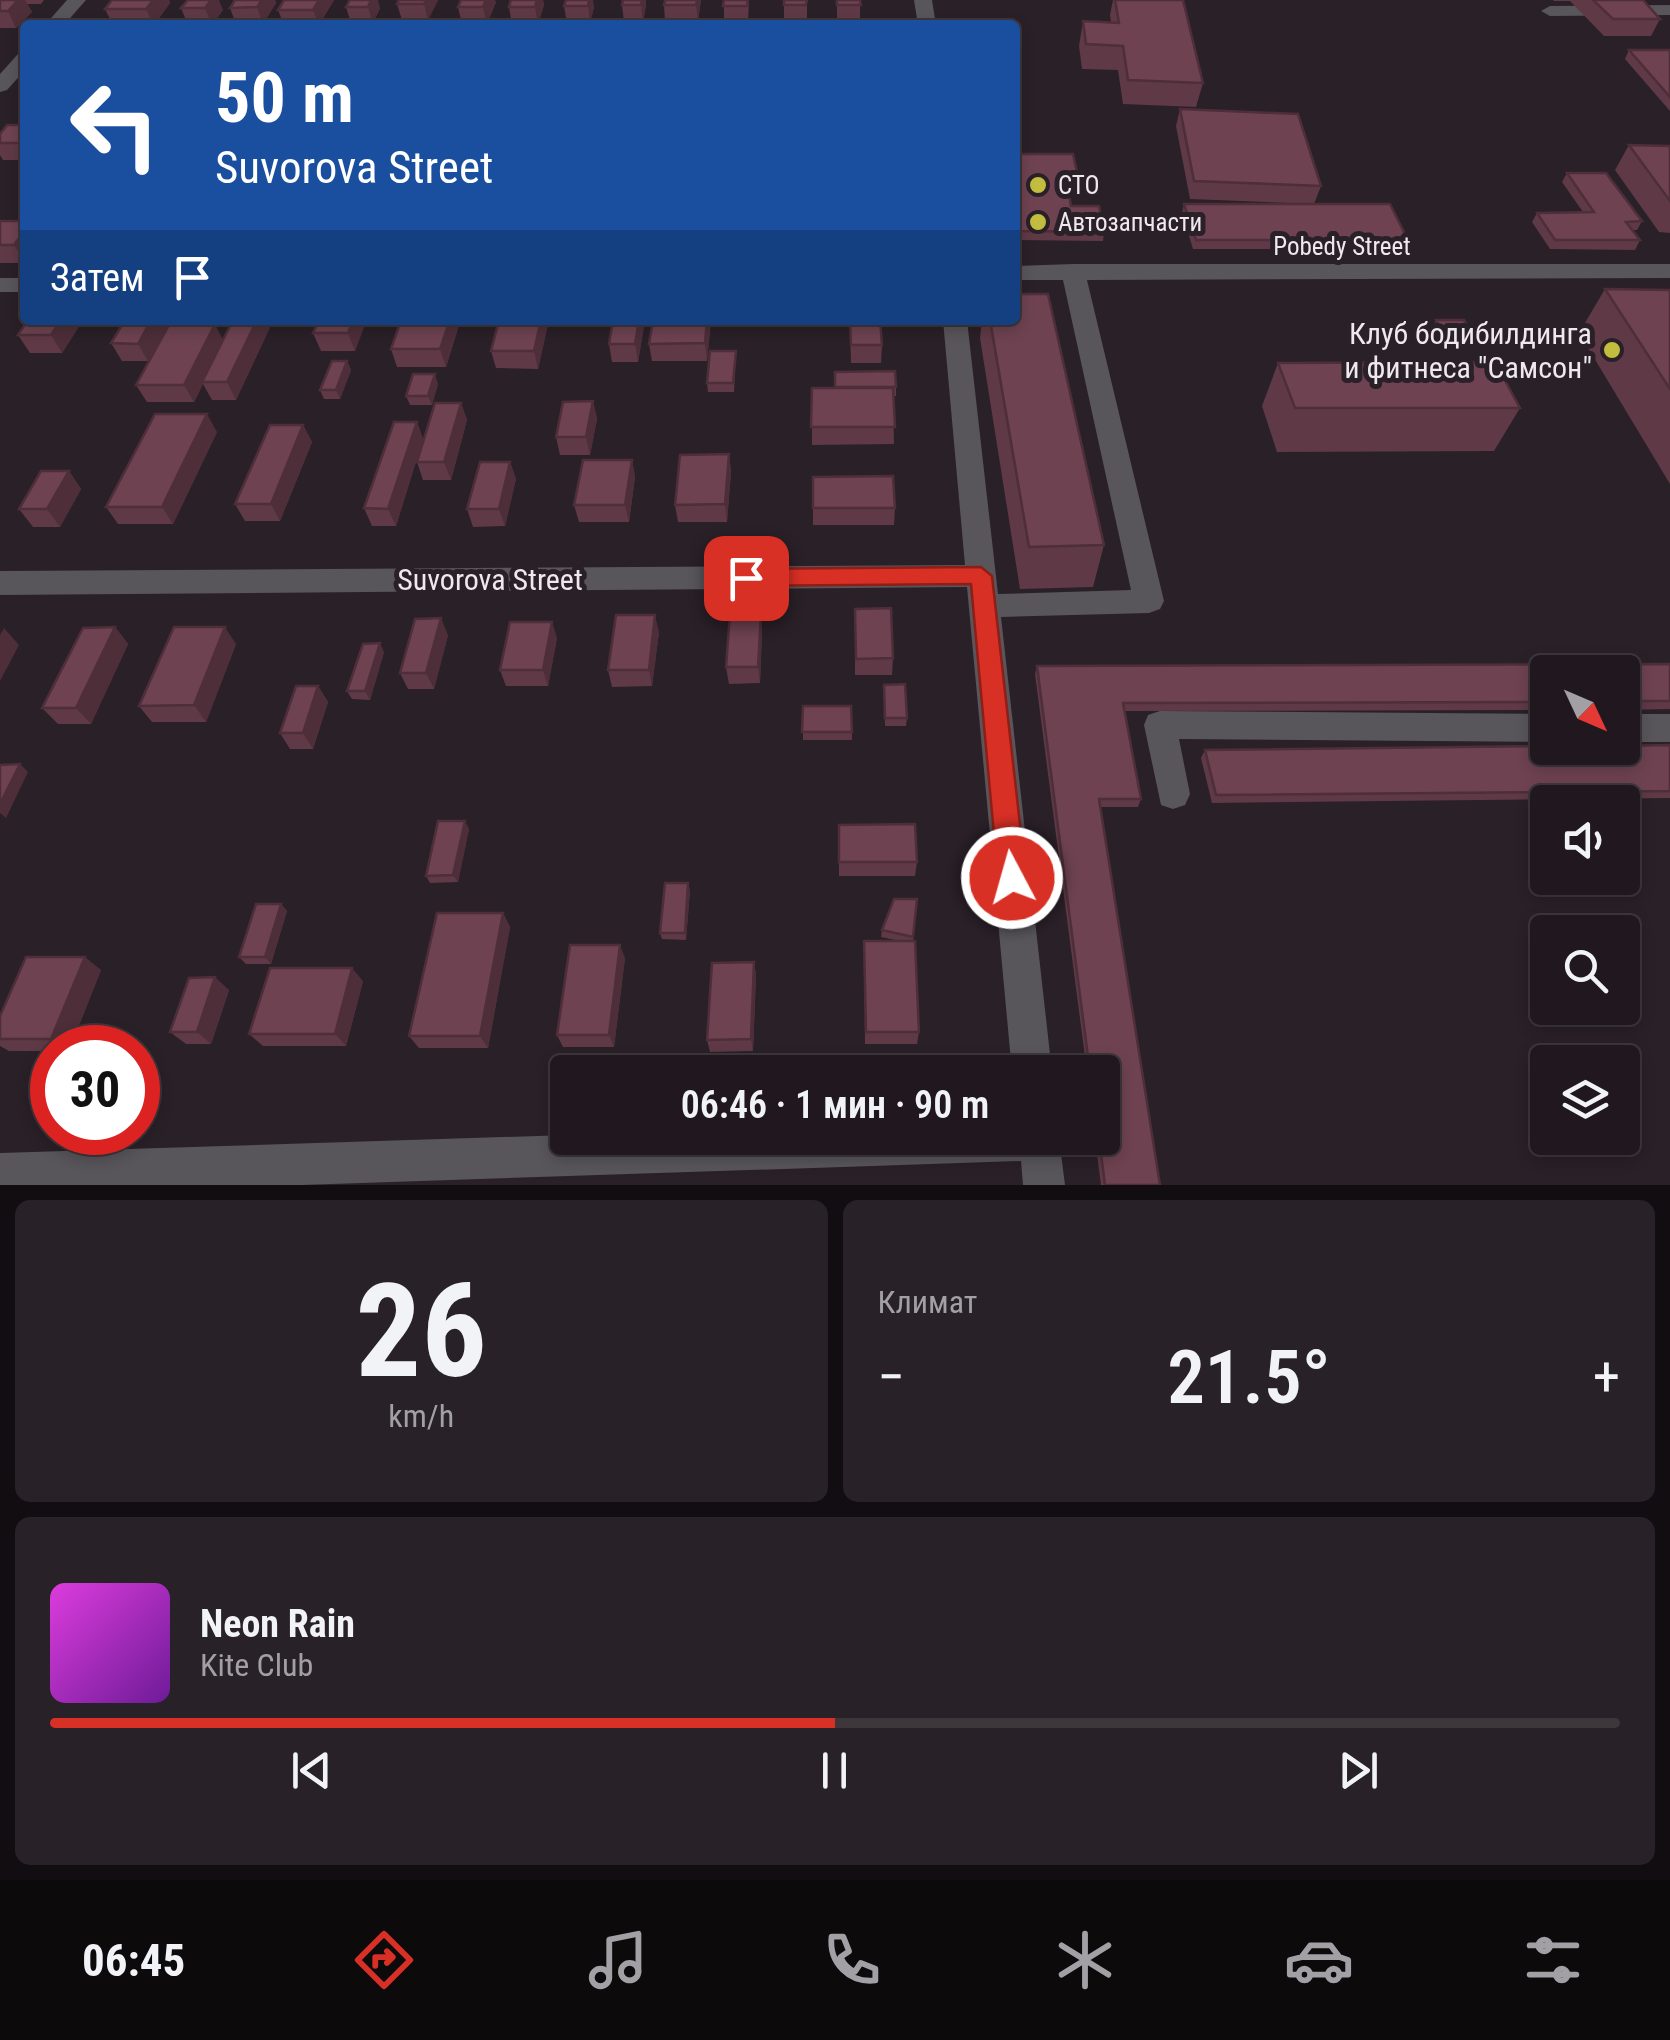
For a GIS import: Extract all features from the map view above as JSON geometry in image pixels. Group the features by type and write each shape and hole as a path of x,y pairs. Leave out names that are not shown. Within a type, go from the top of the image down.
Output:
{"street":[{"path":"59,20 77,0"},
{"path":"1550,11 1670,10"},
{"path":"0,86 20,62"},
{"name":"Suvorova Street","path":"0,583 982,591 1148,600 1073,271"},
{"name":"Pobedy Street","path":"1020,272 1670,271"},
{"path":"955,325 1030,1055"},
{"path":"1173,794 1160,725 1530,728"},
{"path":"1640,728 1670,728"},
{"path":"0,1174 564,1155"},
{"path":"1041,1155 1044,1185"}],"building":[{"path":"0,0 18,0 8,11 0,11"},
{"path":"112,0 153,0 146,9 105,9"},
{"path":"188,0 211,0 205,8 181,8"},
{"path":"235,0 262,0 257,7 230,8"},
{"path":"284,0 319,0 313,10 278,10"},
{"path":"350,0 371,0 368,7 346,7"},
{"path":"399,0 426,0 424,4 397,4"},
{"path":"461,0 486,0 483,7 458,7"},
{"path":"511,0 537,0 535,7 509,7"},
{"path":"566,0 589,0 588,6 564,6"},
{"path":"623,0 642,0 641,5 622,5"},
{"path":"665,0 697,0 696,5 664,5"},
{"path":"724,0 748,0 747,6 723,6"},
{"path":"784,0 807,0 806,5 784,5"},
{"path":"837,0 860,0 861,5 837,5"},
{"path":"1115,0 1183,0 1203,83 1128,80 1123,46 1086,44 1083,21 1119,23"},
{"path":"1593,0 1643,0 1660,19 1613,19"},
{"path":"1629,50 1670,50 1670,97"},
{"path":"1180,109 1298,114 1321,186 1194,181"},
{"path":"7,125 20,125 20,143 0,143 0,134"},
{"path":"1629,145 1670,146 1670,201"},
{"path":"1020,154 1073,154 1077,172 1065,172 1071,206 1099,206 1104,232 1020,231"},
{"path":"1567,173 1606,173 1642,221 1626,222 1640,240 1555,240 1537,213 1594,212"},
{"path":"1184,204 1390,204 1408,240 1196,240"},
{"path":"0,221 20,221 20,237 14,245 0,245"},
{"path":"1605,289 1670,290 1670,389"},
{"path":"1020,294 1048,294 1104,545 1029,547 991,325 1020,325"},
{"path":"1436,320 1464,320 1474,337 1445,337"},
{"path":"25,325 58,325 51,335 18,335"},
{"path":"122,325 148,325 138,344 111,343"},
{"path":"169,325 214,325 184,385 136,385"},
{"path":"230,325 255,325 227,382 202,382"},
{"path":"317,325 351,325 348,333 313,333"},
{"path":"399,325 448,325 440,349 391,349"},
{"path":"498,325 540,325 534,351 491,351"},
{"path":"612,325 638,325 635,344 609,344"},
{"path":"652,325 707,325 705,343 649,344"},
{"path":"850,325 880,325 882,345 851,345"},
{"path":"710,351 736,351 733,383 707,383"},
{"path":"332,361 347,361 336,390 320,390"},
{"path":"1495,362 1520,408 1295,408 1278,363"},
{"path":"895,371 896,387 835,387 835,372"},
{"path":"413,374 435,374 428,396 406,396"},
{"path":"812,388 893,388 895,427 811,427"},
{"path":"593,401 586,437 556,437 563,402"},
{"path":"435,403 461,403 444,462 417,462"},
{"path":"155,414 207,414 162,507 106,507"},
{"path":"394,422 417,422 388,509 364,508"},
{"path":"270,425 303,425 271,504 235,504"},
{"path":"729,454 725,504 675,505 680,455"},
{"path":"583,460 632,460 625,505 574,505"},
{"path":"480,462 510,462 499,509 467,509"},
{"path":"41,471 69,471 47,509 19,509"},
{"path":"893,476 895,508 813,508 813,477"},
{"path":"891,608 893,658 856,659 855,609"},
{"path":"730,614 761,615 758,667 726,667"},
{"path":"616,615 655,615 649,670 608,670"},
{"path":"441,618 426,673 400,673 415,619"},
{"path":"510,622 552,622 543,670 500,670"},
{"path":"115,627 76,708 42,708 83,628"},
{"path":"174,627 225,627 194,705 139,706"},
{"path":"380,643 365,691 347,691 363,644"},
{"path":"1530,664 1530,702 1123,703 1141,799 1099,799 1160,1185 1105,1185 1101,1155 1120,1155 1120,1055 1088,1055 1037,666"},
{"path":"1640,664 1670,664 1670,701 1640,701"},
{"path":"905,684 907,718 885,718 884,685"},
{"path":"296,686 318,686 303,733 280,733"},
{"path":"803,706 851,706 852,732 802,732"},
{"path":"1670,745 1670,791 1640,791 1640,785 1530,785 1530,792 1216,795 1205,750 1530,746 1530,765 1640,765 1640,746"},
{"path":"20,764 0,804 0,765"},
{"path":"438,821 465,821 453,875 426,876"},
{"path":"915,824 917,862 839,862 839,825"},
{"path":"665,883 688,883 685,933 660,933"},
{"path":"894,899 917,899 913,937 882,930"},
{"path":"256,904 281,904 265,957 239,957"},
{"path":"437,913 503,913 480,1036 409,1036"},
{"path":"864,941 915,941 919,1032 866,1032"},
{"path":"570,945 620,945 609,1035 557,1035"},
{"path":"26,957 85,957 57,1025 30,1025 30,1039 0,1039 0,1016"},
{"path":"754,962 751,1039 707,1040 712,963"},
{"path":"270,968 352,968 335,1034 249,1034"},
{"path":"215,977 197,1032 170,1032 189,978"}],"place":[{"name":"СТО","path":"1038,185"},
{"name":"Автозапчасти","path":"1038,222"},
{"name":"Клуб бодибилдинга и фитнеса \"Самсон\"","path":"1612,350"}],"route":[{"path":"746,578 981,576 1012,878"}]}
